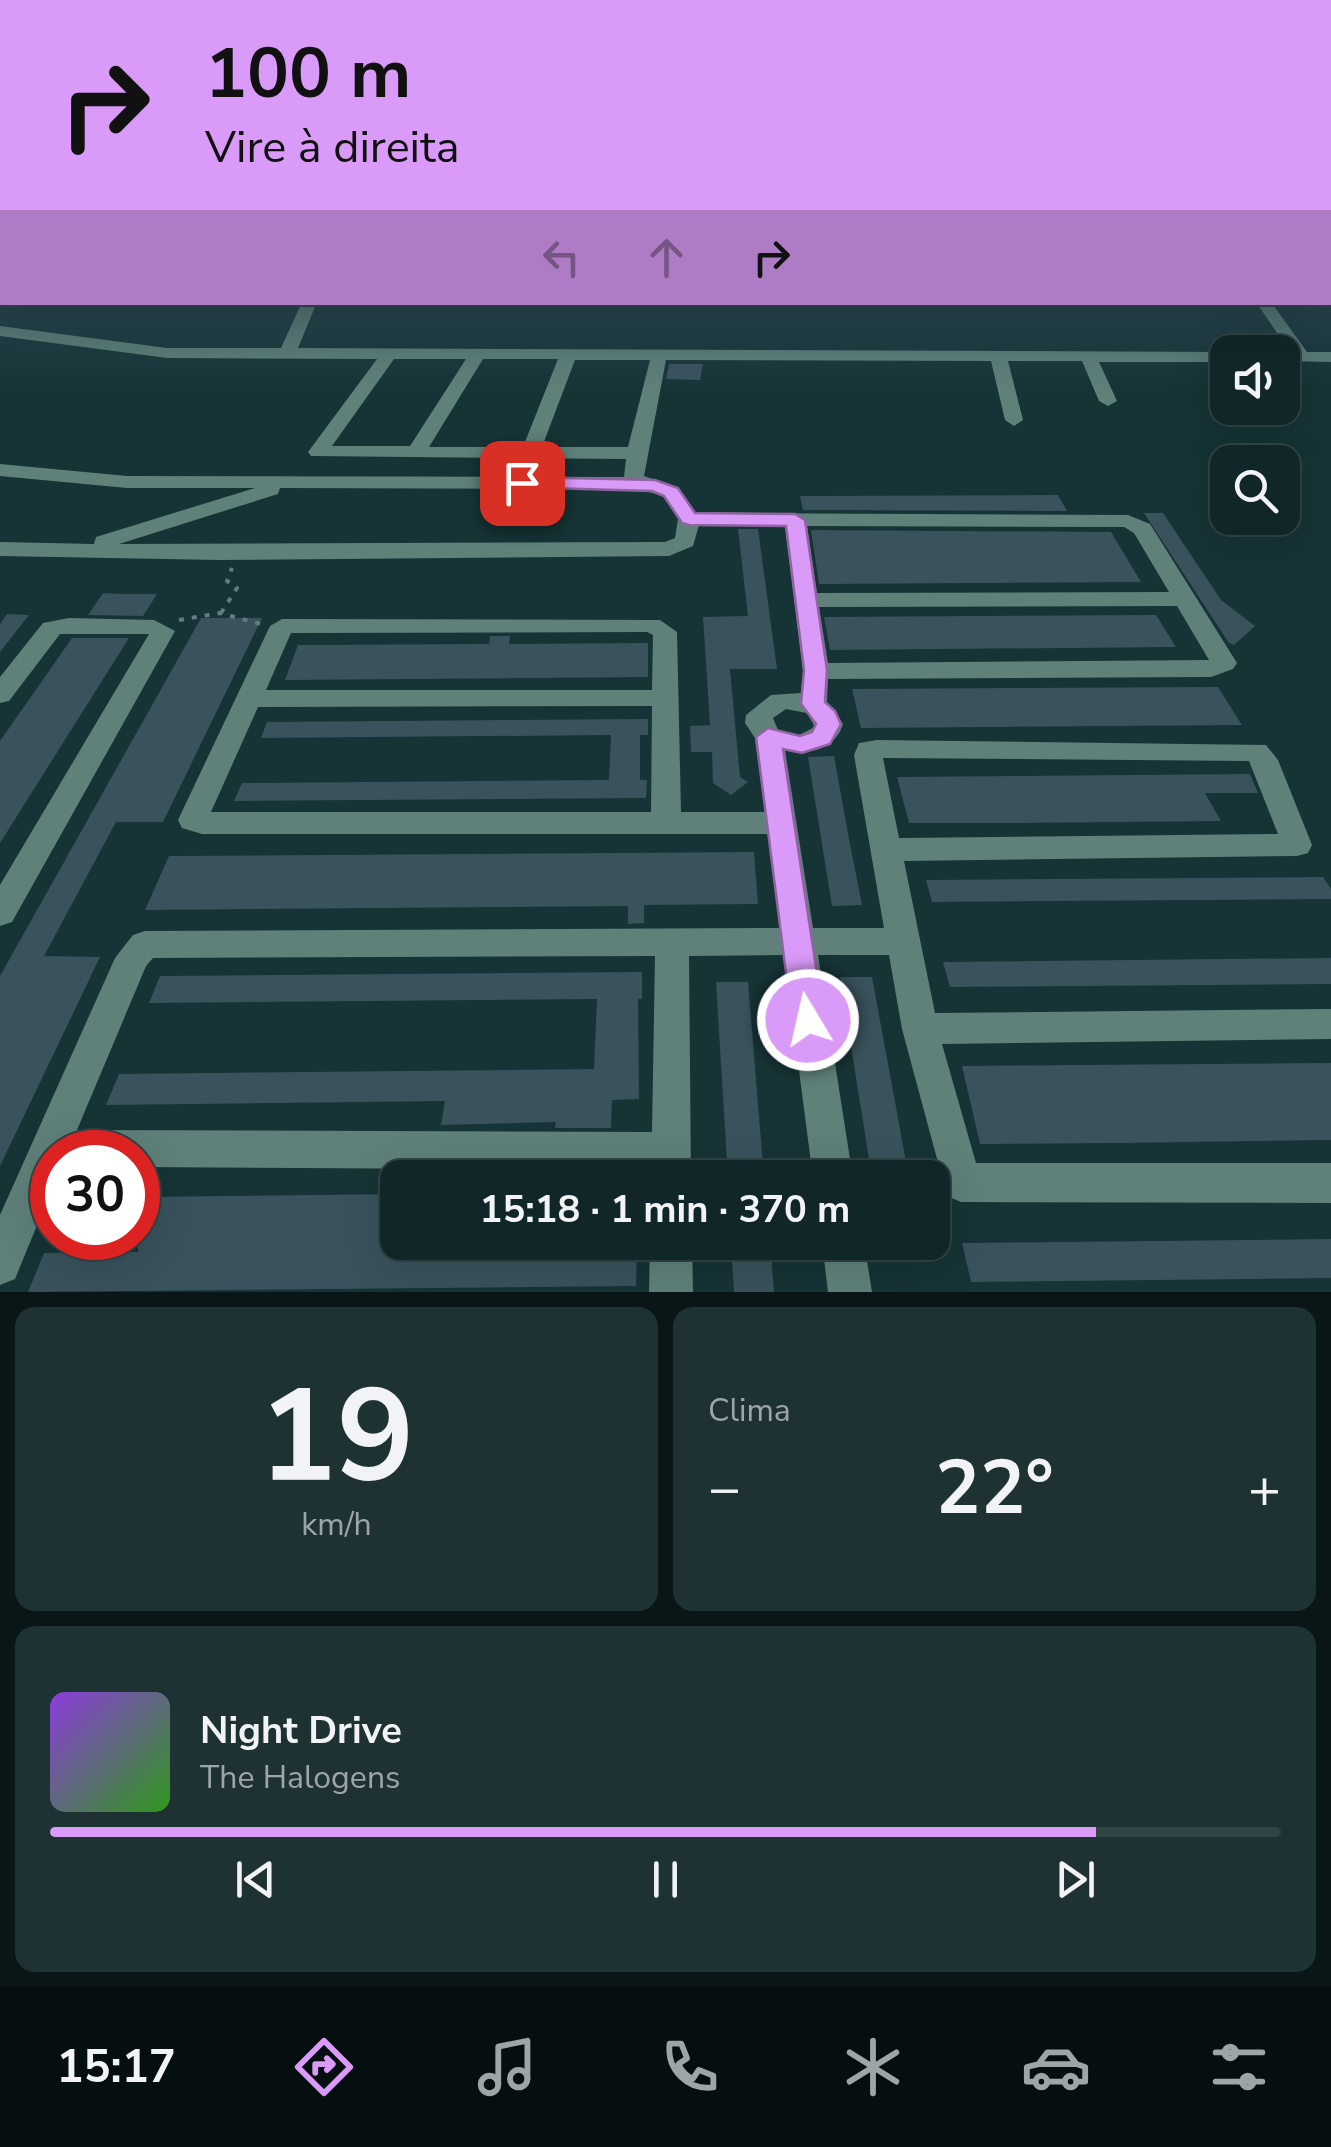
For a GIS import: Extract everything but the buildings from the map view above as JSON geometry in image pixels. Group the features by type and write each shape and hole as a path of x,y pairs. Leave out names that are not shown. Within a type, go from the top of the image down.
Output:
{"street":[{"path":"287,354 309,305"},
{"path":"1266,305 1302,357 1331,357"},
{"path":"0,331 167,353 1210,356"},
{"path":"290,483 318,452 388,354"},
{"path":"414,454 478,355"},
{"path":"530,454 568,355"},
{"path":"638,483 634,476 636,453 659,356"},
{"path":"998,356 1014,420"},
{"path":"1088,356 1108,400"},
{"path":"318,452 636,453"},
{"path":"0,470 232,494"},
{"path":"0,549 220,553 669,549 685,541 689,519 671,492 638,483 290,483 232,494 80,549"},
{"path":"689,519 1128,521 1142,529 1183,600 1223,658 1223,666 1211,670 816,670"},
{"path":"795,520 816,670 813,704"},
{"path":"807,600 1183,600"},
{"path":"0,695 52,628 69,624 162,629 0,913"},
{"path":"666,822 664,632 656,625 293,624 278,631 194,822 781,823"},
{"path":"247,699 664,698"},
{"path":"768,737 802,745 821,738 829,724 813,704 780,700 764,709 759,723 768,737 829,1160"},
{"path":"887,850 1297,845 1264,760 1250,751 873,749 868,755 920,1029 956,1174 964,1183 1331,1184"},
{"path":"58,1130 132,958 145,945 903,941"},
{"path":"672,945 672,1160"},
{"path":"920,1029 1331,1024"},
{"path":"160,1151 516,1160"},
{"path":"0,1264 30,1194"},
{"path":"670,1292 671,1260"},
{"path":"846,1260 850,1292"}],"path":[{"path":"162,629 196,612 236,613 278,631"}],"route":[{"path":"522,483 655,485 671,492 689,519 795,520 816,670 813,704 829,724 821,738 802,745 768,737 808,1020"}]}
